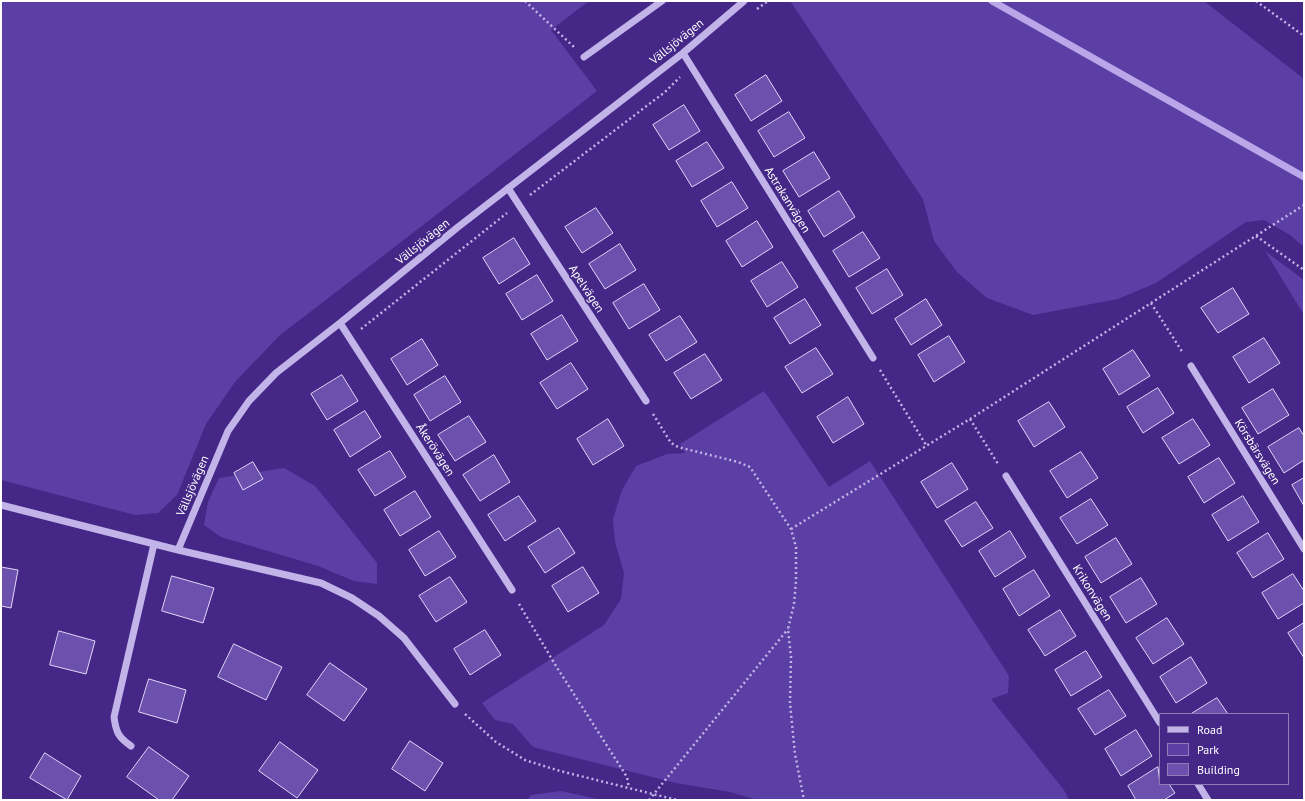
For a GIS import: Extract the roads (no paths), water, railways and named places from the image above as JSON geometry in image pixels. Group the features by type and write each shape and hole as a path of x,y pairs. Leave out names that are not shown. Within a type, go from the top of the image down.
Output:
{"street":[{"path":"584,57 662,1"},
{"path":"730,1 736,7"},
{"name":"Vällsjövägen","path":"178,550 228,431 249,401 276,372 340,323 508,188 683,53 744,1"},
{"name":"Astrakanvägen","path":"683,53 873,358"},
{"name":"Apelvägen","path":"508,188 646,401"},
{"name":"Åkerövägen","path":"340,323 512,590"},
{"name":"Körsbärsvägen","path":"1191,366 1304,549"},
{"name":"Krikonvägen","path":"1006,476 1159,721"},
{"path":"1,505 178,550 321,583 352,598 379,616 404,638 455,704"},
{"path":"131,746 120,739 115,728 114,717 154,544"},
{"path":"1199,785 1208,800"}],"waterway":[{"path":"992,1 1304,177"}]}
